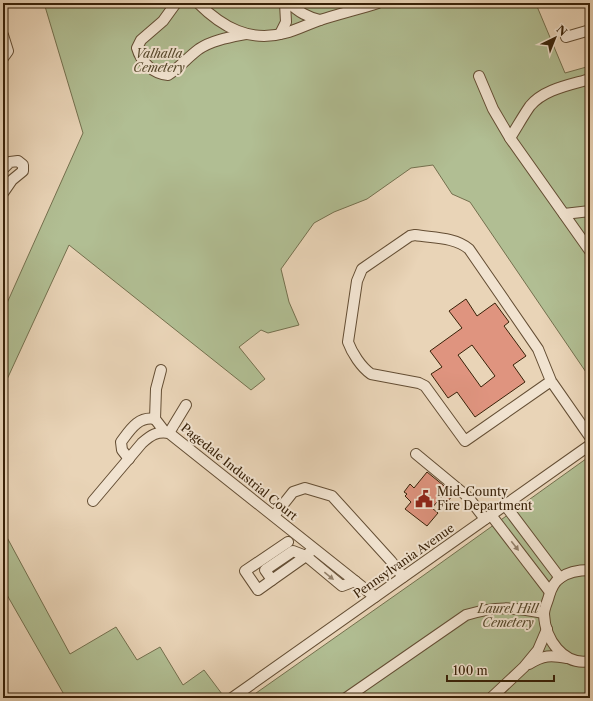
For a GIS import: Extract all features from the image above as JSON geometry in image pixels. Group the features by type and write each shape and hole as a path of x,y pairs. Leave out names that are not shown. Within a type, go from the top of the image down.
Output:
{"street":[{"path":"176,3 162,21 141,40 137,48 139,56 150,68 160,74 168,75 175,71 200,48 213,42 246,34"},
{"path":"198,3 212,16 230,28 246,34 261,36 280,34 378,3"},
{"path":"280,34 286,22 285,3"},
{"path":"289,3 299,12 310,18 321,20"},
{"path":"566,37 590,30"},
{"path":"3,35 8,51 3,58"},
{"path":"479,76 492,109 510,138 590,251"},
{"path":"510,138 531,105 539,98 552,90 590,79"},
{"path":"3,169 10,162 18,161 23,165 23,172 12,180 3,193"},
{"path":"564,214 590,211"},
{"path":"551,381 465,441 425,386 418,383 371,374 366,370 350,348 348,342 357,282 362,269 403,240 415,235 455,241 463,244 469,250 538,349 551,381 590,437"},
{"path":"155,419 156,390 161,370"},
{"path":"129,459 122,450 121,442 138,422 146,418 155,419 167,432 186,405"},
{"name":"Pagedale Industrial Court","path":"93,501 142,443 151,435 167,432 274,516 309,553 355,581 375,597"},
{"name":"Pennsylvania Avenue","path":"232,698 590,445"},
{"path":"416,454 468,497 488,517 550,592"},
{"path":"274,516 293,492 305,488 332,496 403,577"},
{"path":"505,505 560,578"},
{"path":"272,580 265,570 268,562 288,542"},
{"path":"293,551 309,553 258,590 245,571 293,551"},
{"path":"571,660 560,652 553,643 547,629 544,613 550,592 554,584 560,578 573,572 590,570"},
{"path":"346,698 466,614 485,609 500,608 544,613"},
{"path":"492,698 524,667 538,650 547,629"},
{"path":"524,667 536,659 546,655 584,662 590,661"}],"green space":[{"name":"Valhalla Cemetery","path":"44,3 540,3 536,4 565,73 590,66 590,378 470,202 452,194 433,165 411,168 367,199 334,212 314,223 281,269 289,302 299,325 268,333 261,330 239,347 265,379 251,390 69,245 3,388 3,312 83,133"},
{"name":"Laurel Hill Cemetery","path":"590,456 590,698 249,698 424,575"},
{"path":"3,530 70,654 116,627 137,660 160,647 183,685 204,670 222,694 217,698 66,698 3,588"}],"building":[{"path":"466,299 477,316 495,303 509,322 504,326 526,356 513,365 525,382 475,417 457,392 448,398 431,374 442,367 430,351 462,328 449,311","holes":["472,345 495,376 481,387 458,355"]},
{"name":"Mid-County Fire Department","path":"427,472 454,494 447,502 441,497 432,508 438,513 427,526 405,509 411,502 405,496 407,494 404,492 410,484 414,488"}],"place":[{"name":"Mid-County Fire Department","path":"424,499"}]}
